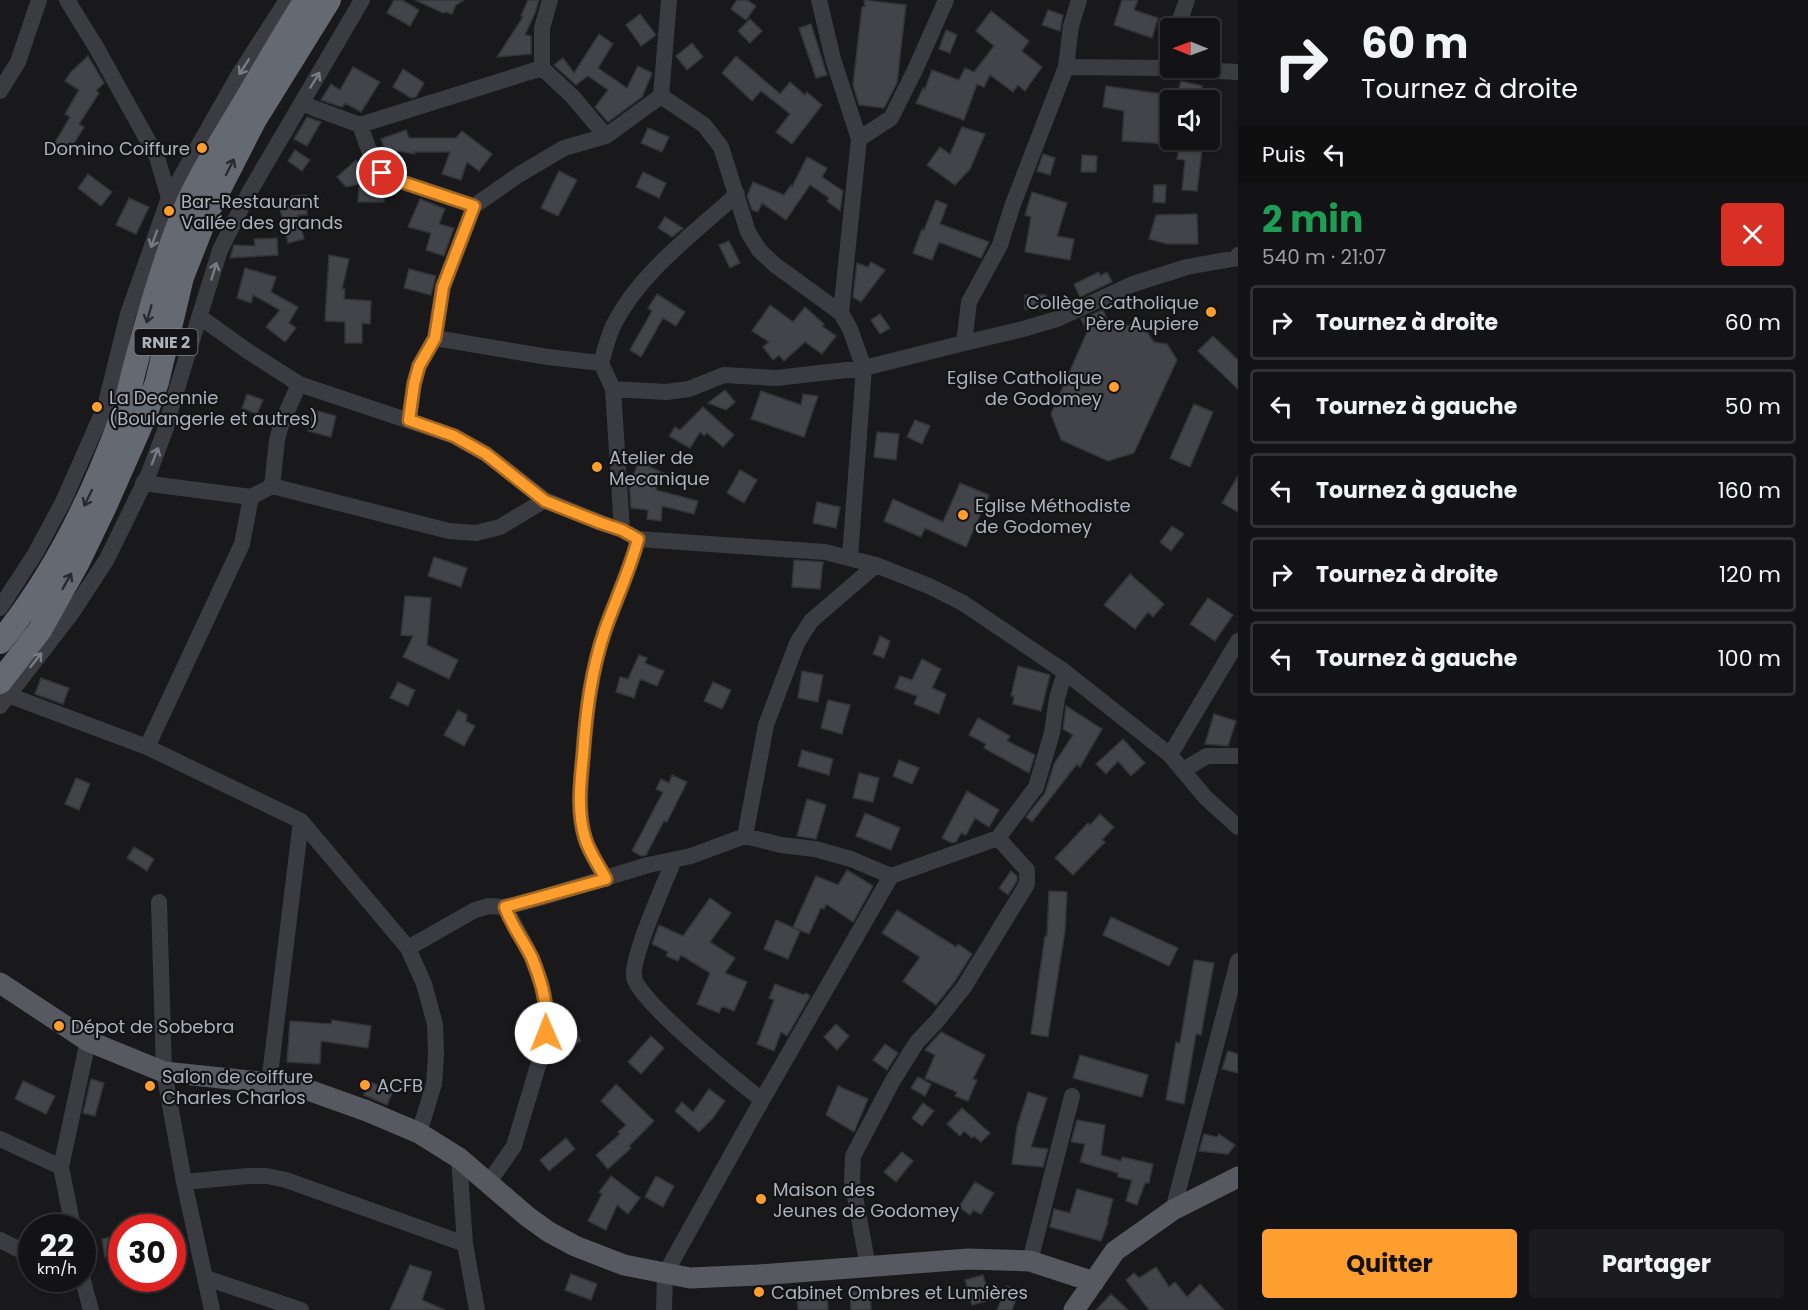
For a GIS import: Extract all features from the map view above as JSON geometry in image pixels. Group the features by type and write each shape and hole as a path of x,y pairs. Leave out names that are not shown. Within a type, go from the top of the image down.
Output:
{"highway":[{"name":"RNIE 2","path":"0,642 50,570 97,480 123,414 150,310 178,225 194,189 271,55 306,0"},
{"name":"RNIE 2","path":"3,695 77,564 144,418 157,382 182,277 208,212 254,121 329,0"}],"main road":[{"path":"0,983 88,1041 164,1072 269,1083 312,1091 419,1133 459,1158 528,1217 575,1246 624,1266 690,1278 968,1259 1030,1261 1094,1282"},
{"path":"1074,1310 1115,1251 1173,1210 1235,1182"}],"street":[{"path":"0,92 18,62 39,0"},
{"path":"67,0 157,157 169,198"},
{"path":"0,608 35,554 63,502 105,407 128,314 169,198 238,76 287,0"},
{"path":"362,0 250,191 220,250 167,425 143,483 101,569 71,614 3,695 147,747 301,821 408,948 423,984 435,1024 434,1084 419,1133"},
{"path":"550,0 542,28 542,68 572,96 606,136"},
{"path":"409,420 419,366 435,338 443,287 474,206 520,174 564,148 606,136 661,96 669,0"},
{"path":"819,0 833,59 859,139 841,313"},
{"path":"859,139 891,118 946,0"},
{"path":"964,343 969,302 1000,245 1012,204 1066,67 1071,26 1079,0"},
{"path":"1181,18 1187,0"},
{"path":"1066,67 1160,68"},
{"path":"302,102 360,124 542,68"},
{"path":"1220,71 1238,72"},
{"path":"661,96 704,125 721,147 748,232 759,250 775,265 841,313 850,329 864,368 850,557"},
{"path":"360,124 371,153 382,173 390,178 474,206"},
{"path":"622,530 613,389 601,363 614,324 634,293 658,265 737,194"},
{"path":"613,389 666,392 689,389 724,375 776,378 864,368 1023,329 1057,318 1133,284 1187,267 1238,257"},
{"path":"200,317 299,384 454,436 486,454 545,501 622,530 638,539 825,552 876,565 929,586 963,603 1065,672 1170,755 1205,797 1238,828"},
{"path":"435,338 548,357 601,363"},
{"path":"272,486 277,440 299,384"},
{"path":"143,483 251,497 272,486 449,531 476,533 500,527 545,501"},
{"path":"147,747 242,544 251,497"},
{"path":"606,879 585,840 581,821 580,800 586,708 604,631 638,539"},
{"path":"745,836 766,724 797,643 811,621 876,565"},
{"path":"1170,755 1238,641"},
{"path":"664,1310 665,1274 891,876 998,838 1036,787 1053,733 1057,698 1065,672"},
{"path":"1183,770 1207,756 1238,756"},
{"path":"269,1083 301,821"},
{"path":"408,948 475,910 489,906 505,907 648,865 691,856 745,836 781,845 815,849 851,859 891,876"},
{"path":"868,1267 852,1180 853,1156 892,1082 917,1042 964,987 1027,884 1027,870 998,838"},
{"path":"674,860 637,954 633,975 636,985 687,1036 762,1100"},
{"path":"159,902 164,1072 184,1182 212,1310"},
{"path":"489,1182 514,1146 543,1049 548,1016 542,986 531,958 505,907"},
{"path":"1173,1210 1238,961"},
{"path":"70,1214 61,1167 88,1041"},
{"path":"1030,1261 1072,1096"},
{"path":"0,1139 61,1167"},
{"path":"459,1158 465,1244 477,1310"},
{"path":"184,1182 267,1176 286,1180 465,1244"},
{"path":"0,1240 18,1249"},
{"path":"206,1278 301,1310"},
{"path":"85,1292 91,1310"}],"building":[{"path":"394,0 402,0 419,10 410,26 387,13"},
{"path":"415,0 464,0 456,5 452,14 443,13"},
{"path":"528,0 539,0 525,35 531,36 531,54 497,57 523,17 521,16"},
{"path":"737,0 747,0 756,6 746,20 731,9"},
{"path":"864,0 906,5 897,83 884,108 859,105 853,85"},
{"path":"1122,0 1138,0 1134,10 1158,18 1152,38 1114,25"},
{"path":"1048,10 1063,15 1060,31 1042,25"},
{"path":"991,11 1029,41 1022,51 1042,67 1025,91 1018,85 1013,92 990,75 984,87 977,84 964,120 916,103 923,88 925,89 932,70 959,80 965,68 974,72 994,46 976,31"},
{"path":"640,14 656,35 641,46 626,25"},
{"path":"750,19 762,31 750,43 738,31"},
{"path":"811,24 827,75 816,78 799,28"},
{"path":"946,30 957,35 950,53 939,49"},
{"path":"599,34 613,44 598,68 627,88 638,66 652,73 642,97 608,122 595,107 608,90 588,76 576,85 554,65 563,58 574,73"},
{"path":"692,43 703,57 687,70 676,56"},
{"path":"88,56 104,83 96,91 99,93 79,124 84,127 67,155 53,146 70,117 65,114 79,90 65,81"},
{"path":"736,56 780,94 790,82 805,95 807,92 822,105 792,144 776,132 790,114 761,91 752,101 722,73"},
{"path":"353,67 380,82 361,112 345,103 342,107 321,100 331,84 340,90"},
{"path":"403,69 424,83 416,97 411,98 393,87"},
{"path":"1181,81 1202,86 1201,90 1179,90"},
{"path":"1106,86 1160,94 1160,143 1122,141 1124,111 1103,107"},
{"path":"307,117 321,122 307,146 294,139"},
{"path":"962,127 985,134 970,169 955,185 927,165 940,147 950,154"},
{"path":"648,128 669,137 662,152 641,143"},
{"path":"406,130 409,138 456,138 462,131 492,154 479,171 467,162 461,180 442,174 450,152 414,152 415,154 398,151 387,155 381,139"},
{"path":"295,150 310,160 302,171 288,161"},
{"path":"1179,150 1202,150 1197,191 1182,190 1185,160 1177,159"},
{"path":"1043,154 1055,158 1050,175 1037,171"},
{"path":"1082,155 1097,156 1096,172 1081,172"},
{"path":"807,157 827,168 822,177 843,191 840,211 827,201 829,198 810,185 786,220 762,203 758,212 752,210 747,196 753,182 784,195 791,185 792,187"},
{"path":"356,160 384,191 384,202 358,202 359,184 346,187 337,177"},
{"path":"559,171 577,180 558,216 541,208"},
{"path":"643,172 666,183 659,198 636,187"},
{"path":"88,174 112,192 101,206 78,188"},
{"path":"1154,185 1166,185 1165,203 1153,202"},
{"path":"1032,192 1067,203 1057,236 1074,239 1070,260 1025,252 1031,217 1025,215"},
{"path":"306,195 307,215 298,215 304,239 288,243 278,200"},
{"path":"129,198 149,207 136,234 116,225"},
{"path":"420,199 445,209 439,224 454,228 444,256 426,250 431,233 408,227"},
{"path":"936,200 947,205 940,224 989,242 981,258 939,242 932,260 913,253"},
{"path":"1197,214 1198,244 1167,244 1149,239 1156,215"},
{"path":"665,217 683,228 672,237 658,228"},
{"path":"277,238 278,255 230,258 234,245 255,246 254,239"},
{"path":"729,241 740,263 730,268 719,245"},
{"path":"329,255 349,259 342,289 345,289 344,299 371,301 370,324 362,323 362,343 345,343 345,322 325,321"},
{"path":"871,262 885,270 861,302 853,297 857,263 868,267"},
{"path":"245,268 276,277 271,292 298,307 289,323 296,328 285,342 266,327 280,310 253,295 251,303 237,298"},
{"path":"409,269 436,276 431,295 404,288"},
{"path":"1099,272 1100,276 1107,272 1112,282 1080,297 1074,284"},
{"path":"657,294 685,312 676,326 663,318 641,357 630,350 652,311 648,308"},
{"path":"1025,295 1046,295 1046,309 1025,309"},
{"path":"770,305 793,322 805,307 824,324 822,326 836,336 822,354 805,342 784,361 779,355 773,360 763,347 769,342 752,331"},
{"name":"Eglise Catholique de Godomey","path":"1103,310 1108,321 1114,321 1120,326 1131,325 1147,332 1154,342 1167,344 1177,360 1134,453 1108,461 1061,440 1051,414 1087,332 1081,319"},
{"path":"880,314 890,328 880,334 871,320"},
{"path":"1213,336 1238,360 1238,389 1198,351"},
{"path":"725,390 735,402 726,410 708,403"},
{"path":"761,391 801,405 803,394 818,396 804,437 751,419"},
{"path":"247,394 263,400 257,414 242,408"},
{"path":"1194,404 1213,412 1190,467 1170,458"},
{"path":"703,407 734,435 723,447 707,433 704,436 700,432 690,448 669,436 675,427 680,430"},
{"path":"314,410 336,416 331,437 308,431"},
{"path":"915,420 930,426 922,444 907,437"},
{"path":"877,432 899,434 896,460 874,457"},
{"path":"639,462 663,473 656,490 698,501 694,514 662,506 661,521 647,519 648,510 631,508 629,479 631,480"},
{"path":"740,470 757,480 744,503 727,493"},
{"path":"1238,476 1238,512 1222,503"},
{"name":"Eglise Méthodiste de Godomey","path":"960,483 989,495 966,547 925,528 921,537 884,521 893,499 943,522"},
{"path":"817,502 840,507 836,528 813,523"},
{"path":"1172,526 1184,534 1171,551 1160,542"},
{"path":"434,557 467,568 461,587 428,576"},
{"path":"794,560 823,562 820,589 792,587"},
{"path":"1130,574 1164,604 1153,617 1148,612 1135,629 1104,605"},
{"path":"405,596 431,598 427,645 458,660 449,679 403,657 413,636 401,635"},
{"path":"1208,598 1233,615 1215,641 1190,624"},
{"path":"880,636 890,641 884,658 873,654"},
{"path":"639,655 647,658 645,663 664,671 657,686 640,679 634,698 616,692 620,677 628,679"},
{"path":"922,659 941,669 932,688 946,694 939,714 914,704 917,696 895,688 900,676 912,680"},
{"path":"1018,666 1050,675 1041,711 1013,704 1014,696 1011,696"},
{"path":"802,671 823,675 818,702 798,698"},
{"path":"41,678 69,688 63,704 35,694"},
{"path":"398,682 415,690 408,706 390,698"},
{"path":"713,682 731,690 722,709 704,701"},
{"path":"828,700 850,705 842,734 821,728"},
{"path":"1066,706 1102,729 1080,767 1077,764 1032,822 1026,817 1045,793 1054,764 1073,735 1063,729"},
{"path":"458,710 467,715 466,721 475,726 464,746 444,735"},
{"path":"1214,714 1236,721 1228,746 1205,744"},
{"path":"978,718 1010,736 1007,741 1035,755 1029,773 984,748 986,744 969,735"},
{"path":"1123,739 1145,763 1131,776 1118,761 1106,774 1096,764"},
{"path":"802,750 833,759 829,775 798,766"},
{"path":"899,760 919,768 912,784 893,776"},
{"path":"859,773 879,778 873,802 853,798"},
{"path":"672,775 687,782 667,822 664,821 646,855 641,856 632,851 663,792 656,789 661,779 669,783"},
{"path":"76,778 90,784 79,810 65,804"},
{"path":"967,791 999,810 989,827 975,818 966,835 961,833 956,842 952,843 942,838"},
{"path":"807,799 826,805 816,839 797,836"},
{"path":"865,813 900,828 891,850 856,836"},
{"path":"1100,814 1114,827 1102,840 1105,842 1073,875 1055,858 1088,823 1090,825"},
{"path":"134,847 154,859 147,871 127,858"},
{"path":"847,870 873,886 853,922 826,904 824,909 821,908 809,934 793,927 816,876 838,885"},
{"path":"1011,871 1017,876 1017,881 1008,895 999,888"},
{"path":"1049,891 1067,892 1065,931 1048,1037 1031,1034 1045,936 1047,936"},
{"path":"710,898 731,913 710,942 735,958 725,973 747,982 734,1011 722,1006 719,1013 697,1004 710,973 681,955 678,961 666,956 668,952 652,944 659,925 683,936"},
{"path":"897,910 956,947 958,944 972,954 936,1005 903,981 920,957 882,933"},
{"path":"1111,917 1178,948 1169,966 1103,935"},
{"path":"776,920 800,931 788,959 764,949"},
{"path":"1194,960 1214,963 1201,1035 1196,1034 1184,1104 1166,1100 1176,1042 1180,1043"},
{"path":"775,984 810,996 787,1036 781,1032 774,1051 757,1044 774,1000 769,998"},
{"path":"569,1014 581,1041 565,1048 557,1028 558,1018"},
{"path":"332,1020 371,1026 368,1048 321,1041 320,1064 287,1062 290,1021 331,1024"},
{"path":"836,1024 849,1036 837,1050 824,1037"},
{"path":"941,1032 985,1055 973,1079 977,1080 968,1101 955,1096 957,1092 925,1078 935,1055 925,1050"},
{"path":"651,1036 664,1048 641,1074 628,1062"},
{"path":"885,1044 898,1053 887,1070 873,1060"},
{"path":"1228,1051 1238,1054 1238,1073 1222,1069"},
{"path":"1080,1055 1148,1075 1142,1097 1073,1078"},
{"path":"918,1077 931,1084 925,1096 911,1088"},
{"path":"91,1079 104,1083 95,1116 83,1113"},
{"path":"23,1081 55,1096 46,1114 15,1099"},
{"path":"370,1082 393,1091 387,1105 364,1095"},
{"path":"616,1084 654,1121 629,1146 631,1148 608,1169 596,1155 620,1134 618,1132 626,1125 601,1101"},
{"path":"838,1086 868,1099 854,1132 826,1115"},
{"path":"709,1089 725,1101 699,1132 675,1111 682,1102 693,1112"},
{"path":"1028,1092 1047,1098 1031,1147 1048,1149 1043,1167 1012,1164 1017,1127"},
{"path":"923,1103 934,1111 922,1126 912,1118"},
{"path":"962,1108 990,1133 981,1142 964,1131 960,1136 947,1124"},
{"path":"1077,1120 1105,1125 1101,1155 1121,1161 1122,1157 1153,1164 1149,1183 1145,1183 1137,1205 1126,1201 1132,1180 1118,1177 1118,1173 1080,1162 1085,1144 1071,1142"},
{"path":"1204,1134 1217,1137 1219,1134 1235,1145 1228,1154 1199,1151"},
{"path":"566,1138 575,1149 549,1171 540,1160"},
{"path":"902,1152 913,1161 896,1182 884,1172"},
{"path":"611,1176 640,1198 628,1214 617,1205 606,1230 588,1221 602,1194 599,1192"},
{"path":"656,1176 674,1186 663,1207 645,1197"},
{"path":"975,1182 994,1193 981,1214 973,1210 970,1215 959,1207"},
{"path":"1077,1189 1113,1199 1101,1241 1050,1227 1054,1209 1070,1213"},
{"path":"108,1238 108,1256 105,1257 102,1239"},
{"path":"410,1265 432,1272 422,1300 445,1310 390,1310"},
{"path":"1156,1267 1169,1287 1175,1282 1187,1297 1200,1284 1224,1310 1149,1310 1126,1280 1134,1273 1139,1278"},
{"path":"571,1274 597,1284 591,1300 565,1290"},
{"path":"983,1275 990,1300 972,1305 965,1280"},
{"path":"1007,1286 1019,1291 1012,1310 997,1310"},
{"path":"870,1291 871,1310 851,1310 850,1292"},
{"path":"827,1293 828,1310 798,1310 797,1295"},
{"path":"1111,1294 1128,1310 1096,1310"}],"place":[{"name":"Domino Coiffure","path":"202,148"},
{"name":"Bar-Restaurant Vallée des grands","path":"169,211"},
{"name":"Collège Catholique Père Aupiere","path":"1211,312"},
{"name":"Eglise Catholique de Godomey","path":"1114,387"},
{"name":"La Decennie (Boulangerie et autres)","path":"97,407"},
{"name":"Atelier de Mecanique","path":"597,467"},
{"name":"Eglise Méthodiste de Godomey","path":"963,515"},
{"name":"Dépot de Sobebra","path":"59,1026"},
{"name":"ACFB","path":"365,1085"},
{"name":"Salon de coiffure Charles Charlos","path":"150,1086"},
{"name":"Maison des Jeunes de Godomey","path":"761,1199"},
{"name":"Cabinet Ombres et Lumières","path":"759,1292"}],"route":[{"path":"382,173 390,178 474,206 443,287 435,338 419,366 409,420 454,436 486,454 545,501 622,530 638,539 604,631 586,708 580,800 581,821 585,840 606,879 505,907 531,958 542,986 548,1016 546,1033"}]}
